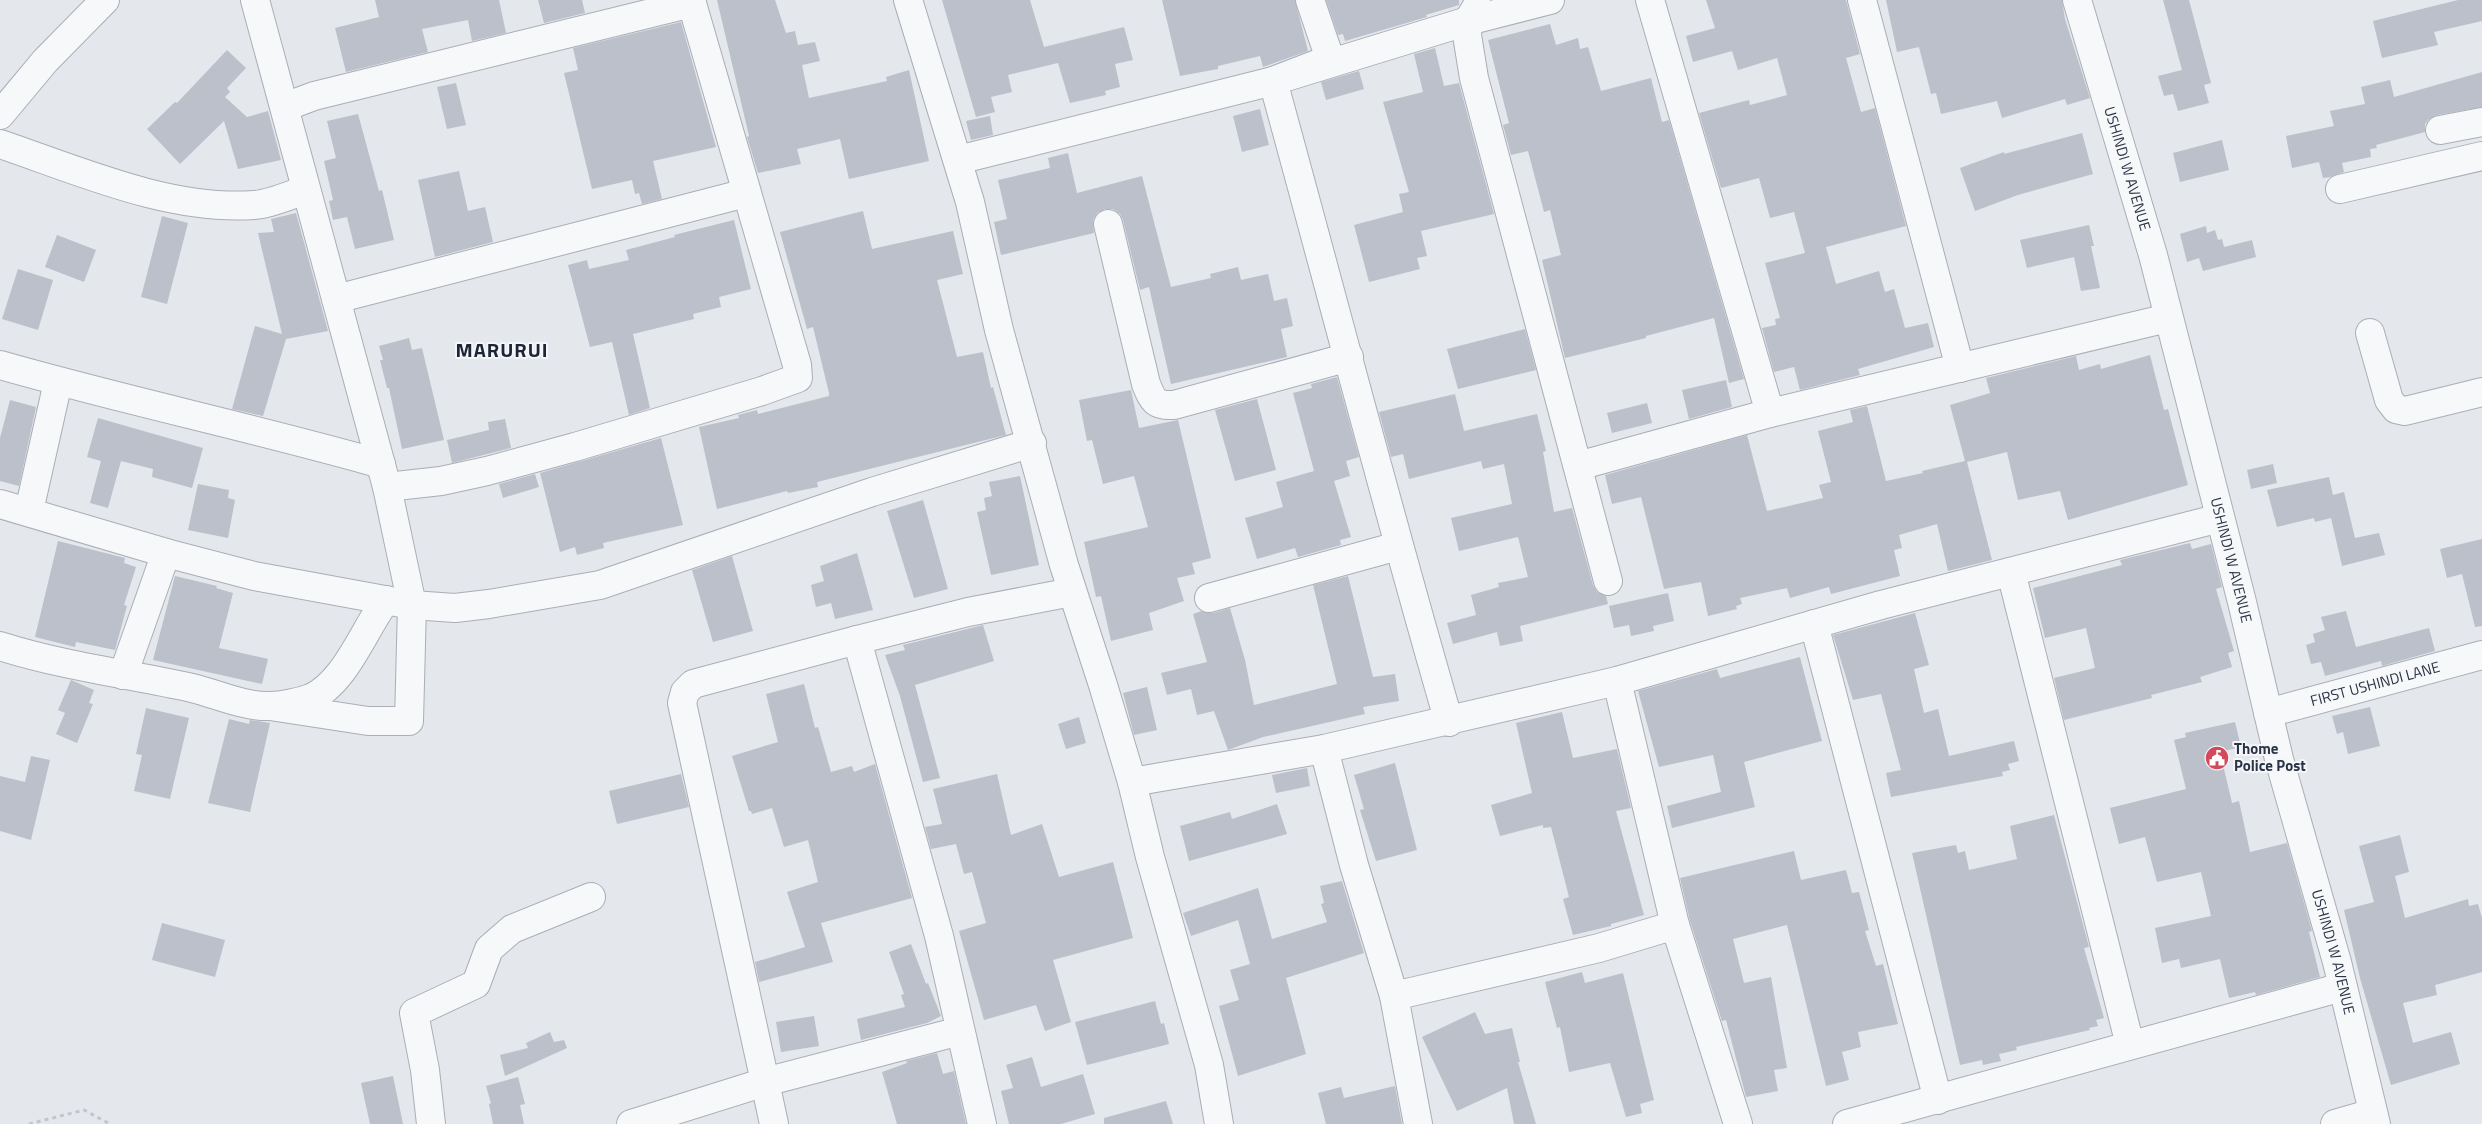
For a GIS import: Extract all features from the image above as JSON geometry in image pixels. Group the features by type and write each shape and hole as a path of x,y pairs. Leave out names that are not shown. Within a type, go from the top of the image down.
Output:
{"street":[{"path":"0,114 44,61 106,0"},
{"path":"0,646 42,659 270,706 368,721 409,721 399,603 384,475 256,0"},
{"path":"908,0 970,202 999,330 1072,592 1101,676 1132,782 1150,857 1208,1065 1219,1124"},
{"path":"1273,81 1330,59 1310,0"},
{"path":"958,160 1273,81 1473,10 1550,0"},
{"path":"1650,0 1770,413"},
{"path":"1862,0 1960,368"},
{"name":"USHINDI W AVENUE","path":"2077,0 2128,167 2220,518 2268,713 2342,987 2374,1118"},
{"path":"0,365 121,399 258,430 384,475 441,481 575,447 762,391 798,378 797,365 691,1 314,96 285,107"},
{"path":"1473,10 1468,43 1474,78 1608,581"},
{"path":"1273,81 1349,357 1398,546 1450,722"},
{"path":"2440,130 2482,122"},
{"path":"0,144 123,186 190,202 255,205 306,190"},
{"path":"2340,189 2482,156"},
{"path":"336,299 746,193"},
{"path":"1108,224 1146,384 1154,401 1161,406 1174,405 1349,357"},
{"path":"1578,466 1770,413 2168,318"},
{"path":"2370,333 2389,400 2396,409 2405,412 2482,392"},
{"path":"29,511 58,382"},
{"path":"0,504 166,553 254,576 399,603 455,608 600,585 872,492 1032,443"},
{"path":"1132,782 1324,749 1450,722 1617,682 1814,624 2220,518"},
{"path":"1209,598 1398,546"},
{"path":"123,675 166,553"},
{"path":"2011,572 2130,1045"},
{"path":"774,1124 682,703 685,692 693,684 857,640 968,612 1072,592"},
{"path":"270,706 311,698 332,682 360,644 377,612 399,603"},
{"path":"1814,624 1938,1100"},
{"path":"857,640 939,936 982,1124"},
{"name":"FIRST USHINDI LANE","path":"2268,713 2482,655"},
{"path":"1617,682 1675,925 1738,1124"},
{"path":"1324,749 1354,866 1394,996 1418,1124"},
{"path":"431,1124 414,1013 476,984 489,949 512,928 591,897"},
{"path":"1394,996 1599,948 1675,925"},
{"path":"1847,1124 2342,987"},
{"path":"631,1124 765,1082 960,1031"},
{"path":"2334,1124 2374,1118"}],"path":[{"path":"29,1124 84,1110 110,1124"}],"building":[{"path":"375,0 499,0 506,33 472,41 468,20 422,29 428,52 346,72 335,28 379,17"},
{"path":"538,0 582,0 585,13 544,23"},
{"path":"717,0 775,0 786,33 795,31 798,45 815,42 820,61 802,65 809,98 887,81 886,77 909,70 929,161 849,179 840,139 797,149 801,164 758,173 747,137 749,136"},
{"path":"942,0 1030,0 1044,47 1124,27 1133,60 1115,64 1120,87 1105,91 1106,95 1070,103 1058,63 1008,75 1012,92 991,97 995,112 976,117"},
{"path":"1162,0 1295,0 1308,51 1263,67 1260,56 1218,66 1218,69 1180,76"},
{"path":"1326,0 1459,0 1459,5 1426,15 1427,17 1345,41 1343,34 1338,35"},
{"path":"1706,0 1846,0 1860,54 1846,58 1861,112 1875,108 1906,226 1826,247 1836,284 1879,271 1885,292 1894,289 1905,328 1928,323 1934,347 1858,369 1860,375 1800,390 1794,367 1774,372 1762,328 1776,325 1775,319 1780,318 1765,263 1805,253 1794,212 1770,218 1759,178 1721,188 1699,113 1749,100 1750,105 1787,95 1777,58 1738,70 1732,51 1693,62 1686,36 1715,28"},
{"path":"1886,0 2062,0 2065,19 2090,98 2067,105 2065,99 2002,118 1997,101 1941,114 1936,93 1931,94 1919,47 1897,52"},
{"path":"2163,0 2189,0 2211,83 2204,85 2209,103 2178,111 2173,94 2164,96 2158,76 2182,70"},
{"path":"2458,0 2482,0 2482,21 2434,32 2438,45 2382,58 2373,21"},
{"path":"681,22 716,147 653,161 662,199 642,204 639,193 635,194 632,180 592,189 564,73 578,70 573,48"},
{"path":"1550,24 1556,45 1578,38 1580,49 1588,47 1601,91 1651,78 1662,122 1669,120 1744,379 1729,383 1714,318 1646,336 1646,338 1565,358 1542,260 1561,255 1550,210 1544,212 1528,151 1511,155 1503,125 1509,123 1488,40"},
{"path":"1435,48 1444,86 1459,83 1494,214 1421,231 1427,256 1417,258 1420,269 1369,282 1354,225 1403,212 1399,194 1409,192 1383,102 1423,92 1414,54"},
{"path":"227,50 246,68 227,88 230,92 225,97 247,117 268,111 281,160 238,169 224,121 180,164 147,129 175,102 177,103"},
{"path":"1359,71 1364,89 1326,100 1321,82"},
{"path":"2482,72 2482,107 2437,115 2429,119 2425,124 2425,132 2376,145 2377,148 2370,149 2371,157 2342,163 2344,172 2330,177 2323,178 2319,162 2292,168 2286,136 2334,126 2330,111 2365,104 2361,87 2390,80 2394,97"},
{"path":"456,83 466,125 447,129 437,87"},
{"path":"1260,109 1269,145 1242,152 1233,116"},
{"path":"358,114 379,191 382,190 394,240 355,249 347,217 333,220 329,201 333,200 324,161 336,158 327,121"},
{"path":"990,116 993,135 971,140 966,121"},
{"path":"2082,133 2093,174 2018,195 1975,211 1960,168 2004,152 2004,154"},
{"path":"2222,140 2229,170 2180,182 2173,153"},
{"path":"1068,153 1077,193 1142,176 1171,287 1211,278 1210,274 1238,267 1241,280 1268,274 1274,301 1287,298 1293,326 1281,329 1287,357 1171,384 1149,287 1140,290 1123,220 1120,214 1113,209 1105,209 1097,213 1093,220 1094,233 1001,255 994,222 1007,219 998,180 1050,168 1048,158"},
{"path":"459,171 468,211 485,207 493,242 435,257 418,180"},
{"path":"863,211 872,249 953,231 963,274 937,280 957,357 983,352 991,388 993,387 1006,435 817,482 818,487 788,493 787,491 717,509 699,427 739,418 738,415 757,410 758,414 829,396 813,327 807,329 780,232"},
{"path":"296,213 328,331 286,339 263,416 232,409 255,326 282,334 258,233 274,232 271,219"},
{"path":"162,216 188,223 167,304 141,297"},
{"path":"734,220 751,289 719,297 721,307 693,314 694,319 633,334 650,408 629,415 612,342 590,347 568,265 587,260 589,269 629,260 626,250 675,237 674,235"},
{"path":"2089,225 2094,246 2091,246 2100,288 2081,291 2074,257 2027,268 2020,240"},
{"path":"2206,226 2207,233 2215,230 2218,240 2222,239 2224,247 2252,240 2256,257 2203,271 2199,258 2187,262 2180,234"},
{"path":"57,235 96,250 84,282 45,267"},
{"path":"18,269 53,280 38,330 2,319"},
{"path":"1525,329 1536,370 1458,389 1447,349"},
{"path":"409,338 412,350 422,348 444,440 402,449 389,388 387,388 380,360 383,360 379,346"},
{"path":"2150,355 2164,410 2168,409 2188,485 2068,520 2060,491 2018,500 2007,452 1967,462 1992,560 1948,571 1937,524 1899,535 1902,548 1894,550 1900,576 1831,594 1829,587 1790,598 1787,588 1740,598 1742,604 1736,606 1737,609 1708,616 1701,582 1664,589 1641,497 1612,504 1605,475 1747,435 1767,511 1823,498 1819,485 1831,482 1818,431 1853,422 1850,410 1867,406 1886,481 1923,473 1922,471 1965,461 1950,405 1990,393 1986,378 2076,356 2079,370 2100,364 2101,369"},
{"path":"1337,377 1359,457 1346,461 1350,476 1334,481 1351,537 1340,540 1341,545 1298,557 1295,548 1257,559 1245,518 1283,507 1276,482 1314,471 1293,393 1312,388 1311,384"},
{"path":"1726,380 1732,407 1689,419 1682,390"},
{"path":"1131,390 1139,428 1178,420 1211,558 1192,563 1195,574 1177,578 1184,601 1149,613 1153,630 1111,641 1101,596 1096,597 1084,542 1148,527 1134,476 1103,484 1092,440 1087,441 1079,400"},
{"path":"1455,394 1464,431 1537,414 1546,451 1543,452 1554,512 1572,508 1593,585 1597,592 1606,596 1608,604 1520,626 1523,641 1500,646 1497,632 1453,644 1447,623 1476,615 1471,595 1499,587 1498,583 1528,577 1518,537 1459,551 1451,518 1512,504 1504,464 1483,469 1481,461 1409,479 1403,454 1391,457 1379,412"},
{"path":"1257,399 1276,470 1235,481 1215,410"},
{"path":"10,400 36,407 19,486 0,481 0,438"},
{"path":"1647,403 1652,423 1612,433 1607,413"},
{"path":"98,418 203,448 192,488 152,477 153,469 121,461 108,508 90,503 101,461 87,457"},
{"path":"505,419 511,448 452,463 447,440 489,430 488,422"},
{"path":"661,438 683,525 603,543 604,548 577,555 575,547 560,552 540,473"},
{"path":"2273,464 2277,483 2251,489 2247,470"},
{"path":"535,474 539,487 503,498 499,484"},
{"path":"1020,476 1039,565 991,575 977,512 986,510 984,498 992,496 989,482"},
{"path":"2329,477 2333,495 2344,492 2355,538 2379,533 2385,555 2342,566 2331,518 2315,522 2314,518 2277,527 2267,490"},
{"path":"198,484 229,490 228,498 235,500 228,538 188,530"},
{"path":"923,500 948,589 914,598 887,511"},
{"path":"2482,539 2482,626 2475,627 2462,574 2447,578 2440,549"},
{"path":"58,541 125,558 124,563 136,567 124,605 127,606 115,650 76,642 75,647 35,637"},
{"path":"2190,543 2192,549 2211,544 2222,587 2216,589 2234,651 2228,653 2232,667 2200,677 2202,682 2151,695 2152,698 2064,720 2054,678 2095,668 2086,628 2045,638 2033,588 2122,565 2120,560"},
{"path":"857,553 873,610 835,619 831,603 816,607 811,585 824,581 820,566"},
{"path":"732,556 753,631 713,642 692,570"},
{"path":"175,576 217,586 216,588 233,593 219,648 268,659 262,684 153,660"},
{"path":"1348,576 1373,677 1395,674 1399,701 1363,707 1365,714 1263,737 1228,750 1214,711 1197,715 1191,689 1167,695 1161,673 1207,662 1193,614 1202,611 1213,613 1230,608 1245,660 1254,705 1337,684 1313,585"},
{"path":"1668,593 1674,621 1653,626 1654,631 1631,636 1629,625 1614,628 1609,606"},
{"path":"2346,611 2356,647 2429,628 2435,651 2382,666 2381,661 2325,676 2321,662 2311,664 2306,645 2315,642 2313,634 2325,630 2321,617"},
{"path":"1915,613 1929,665 1914,669 1924,713 1938,709 1949,756 2014,741 2019,761 2008,764 2010,770 2002,772 2003,776 1891,797 1886,773 1901,770 1881,694 1853,700 1833,635"},
{"path":"983,625 994,661 915,685 940,778 923,782 900,696 885,655 905,650 903,645"},
{"path":"1800,657 1822,741 1744,762 1755,807 1672,828 1667,806 1721,792 1713,755 1659,767 1638,691 1717,669 1720,678"},
{"path":"71,680 94,690 89,703 93,704 77,743 56,734 65,713 58,710"},
{"path":"804,684 815,728 818,727 831,772 852,766 854,772 875,764 912,898 821,923 833,962 759,982 755,962 805,947 787,892 818,882 808,840 784,847 772,808 752,814 749,811 732,756 778,742 766,694"},
{"path":"1147,687 1157,730 1134,735 1123,693"},
{"path":"2370,707 2380,746 2348,754 2343,732 2337,734 2332,716"},
{"path":"146,708 189,718 170,799 134,791 142,755 136,754"},
{"path":"1562,712 1573,758 1617,749 1631,808 1616,811 1644,915 1611,924 1611,926 1573,935 1563,899 1569,897 1551,827 1543,828 1543,825 1500,836 1491,805 1532,793 1516,723"},
{"path":"1079,717 1086,743 1066,749 1058,724"},
{"path":"229,719 249,724 250,720 270,723 250,812 208,803"},
{"path":"2235,722 2241,747 2220,752 2232,803 2239,801 2250,852 2287,843 2312,931 2309,932 2320,977 2256,995 2255,992 2229,998 2220,959 2181,968 2179,959 2162,963 2155,928 2211,916 2201,872 2157,882 2145,837 2119,844 2110,808 2186,789 2174,740 2186,737 2185,733"},
{"path":"31,756 50,760 31,840 0,831 0,776 25,782"},
{"path":"1395,763 1417,850 1376,861 1360,810 1364,809 1354,775"},
{"path":"1307,768 1310,786 1276,793 1272,775"},
{"path":"681,774 689,807 617,824 609,791"},
{"path":"997,774 1011,835 1042,824 1059,877 1113,862 1133,938 1053,960 1071,1022 1045,1031 1036,1005 984,1020 959,931 986,923 972,872 964,874 956,844 931,849 925,827 942,824 933,789"},
{"path":"1277,804 1287,834 1189,861 1180,826 1230,812 1232,819"},
{"path":"2054,815 2089,947 2084,948 2104,1018 2096,1020 2098,1026 2089,1028 2090,1030 2016,1047 2017,1050 1999,1054 2001,1061 1983,1065 1982,1060 1960,1065 1912,853 1956,845 1958,853 1965,851 1969,870 2017,859 2010,826"},
{"path":"2400,835 2409,872 2395,876 2405,918 2468,899 2469,906 2478,904 2482,918 2482,972 2435,985 2437,995 2403,1003 2413,1043 2451,1032 2460,1064 2391,1085 2360,978 2344,910 2374,902 2359,846"},
{"path":"1794,851 1801,880 1846,870 1852,893 1859,892 1869,930 1865,931 1876,966 1883,964 1898,1024 1858,1032 1861,1047 1842,1052 1849,1080 1826,1086 1787,925 1733,939 1744,983 1771,977 1787,1068 1774,1070 1778,1091 1746,1097 1726,1020 1722,1021 1690,921 1680,878"},
{"path":"1342,881 1364,953 1286,978 1306,1054 1238,1076 1219,1006 1239,1000 1230,970 1250,964 1238,920 1191,936 1183,913 1258,888 1272,939 1327,922 1321,904 1324,903 1320,886"},
{"path":"162,923 225,940 215,977 152,960"},
{"path":"911,944 926,984 928,983 941,1016 927,1023 861,1040 857,1019 905,1007 901,995 904,994 889,952"},
{"path":"1582,972 1585,983 1623,973 1654,1100 1640,1104 1642,1113 1626,1117 1610,1063 1569,1072 1560,1027 1557,1028 1545,982"},
{"path":"1155,1001 1161,1024 1164,1023 1169,1044 1087,1065 1075,1022"},
{"path":"1475,1012 1485,1034 1512,1028 1520,1062 1518,1062 1536,1124 1514,1124 1507,1088 1457,1111 1422,1037"},
{"path":"814,1016 819,1046 781,1052 776,1022"},
{"path":"550,1032 554,1042 564,1040 567,1048 505,1076 500,1055 528,1048 526,1043"},
{"path":"937,1053 943,1074 954,1071 966,1124 897,1124 882,1072 907,1063 906,1061"},
{"path":"1032,1057 1041,1087 1083,1074 1095,1114 1061,1124 1009,1124 1001,1091 1013,1088 1006,1065"},
{"path":"393,1076 403,1124 370,1124 361,1083"},
{"path":"518,1077 525,1104 520,1105 524,1124 493,1124 489,1104 491,1103 486,1086"},
{"path":"1395,1086 1402,1124 1326,1124 1318,1093 1341,1087 1344,1098"},
{"path":"1166,1101 1173,1124 1104,1124 1104,1118"}],"place":[{"name":"Thome Police Post","path":"2217,758"}],"district":[{"name":"MARURUI","path":"502,350"}]}
